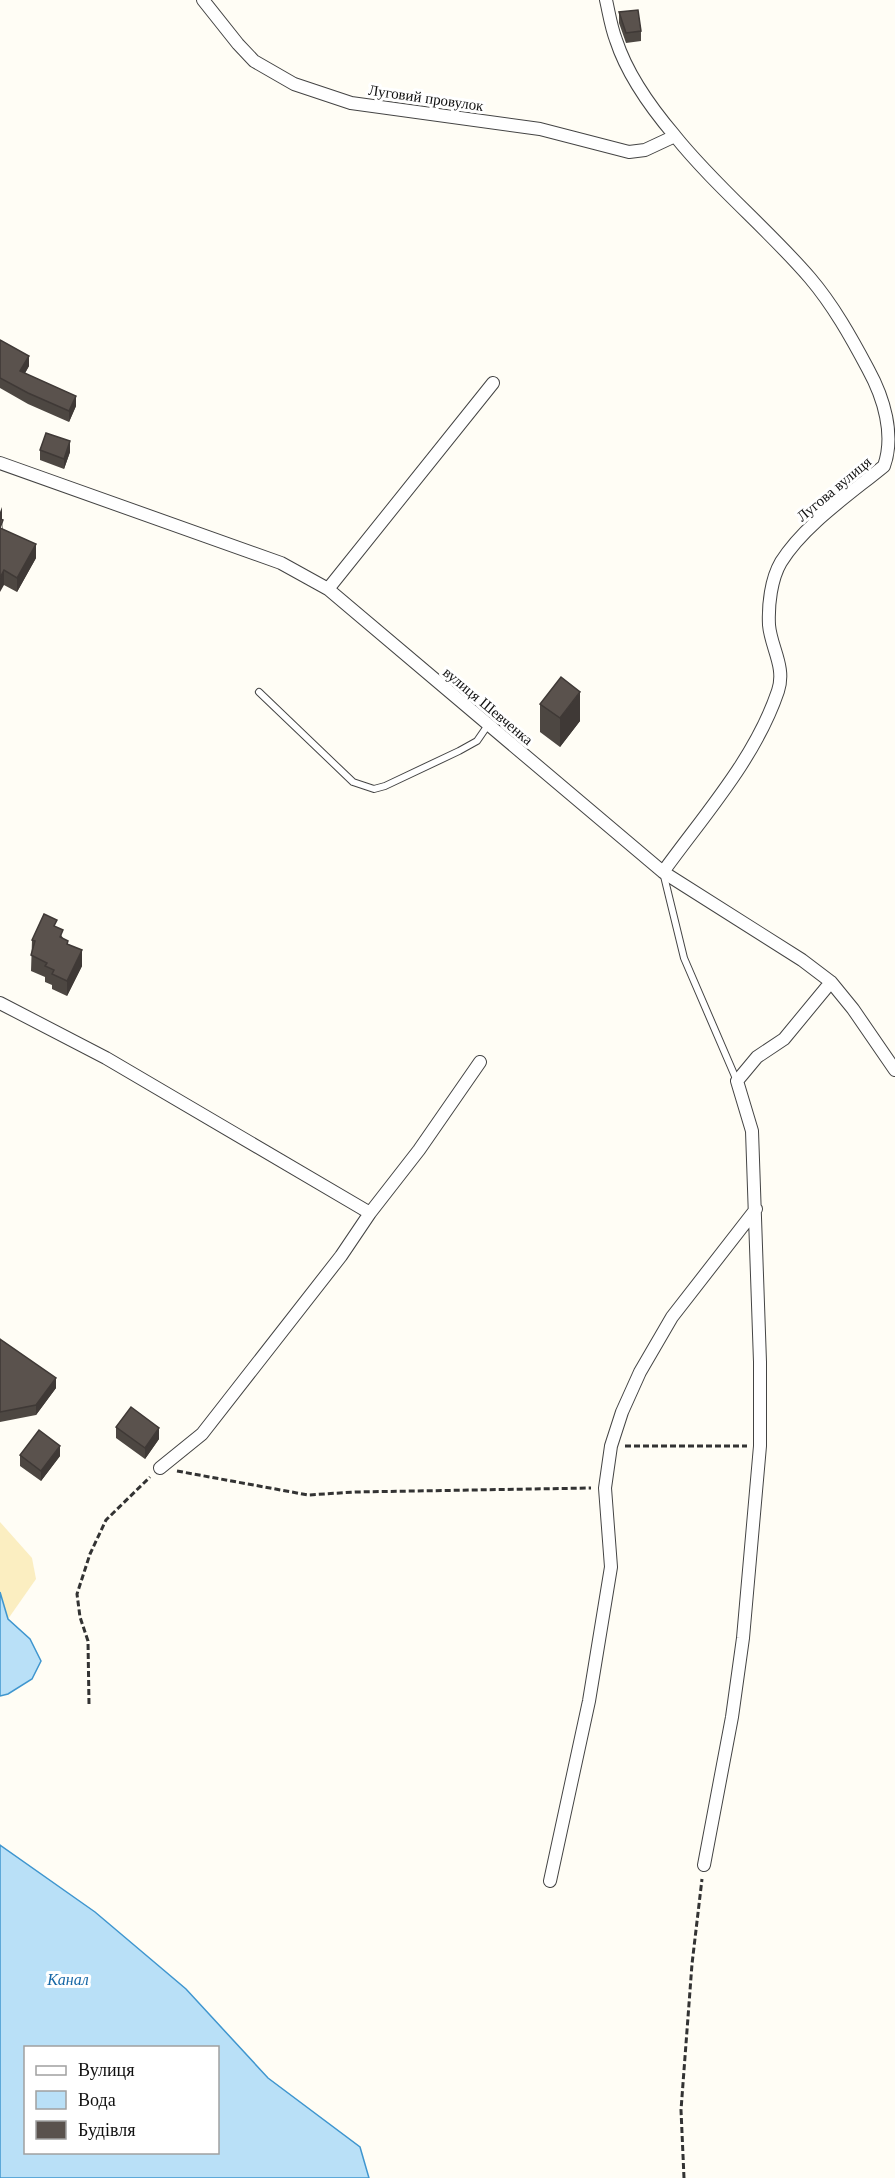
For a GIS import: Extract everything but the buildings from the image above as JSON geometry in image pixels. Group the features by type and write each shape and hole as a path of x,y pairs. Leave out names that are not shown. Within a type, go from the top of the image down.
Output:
{"street":[{"name":"Луговий провулок","path":"203,0 254,61 294,84 351,103 540,129 629,152 645,150 675,136"},
{"name":"Лугова вулиця","path":"606,0 616,40 627,65 675,136 810,278 835,311 885,399 894,442 891,456 884,466 798,540 780,564 771,591 769,626 778,655 779,688 768,719 747,756 663,872"},
{"path":"328,589 494,383"},
{"name":"вулиця Шевченка","path":"0,463 281,563 328,589 663,872 802,960 831,982 853,1009 895,1070"},
{"path":"704,1865 732,1717 743,1638 760,1446 760,1362 752,1131 737,1081 757,1056 784,1039 831,982"},
{"path":"0,1003 106,1058 370,1213"},
{"path":"160,1468 202,1434 341,1256 480,1062"},
{"path":"550,1881 589,1701 611,1567 605,1488 611,1446 622,1412 640,1372 672,1317 756,1209"}],"lane":[{"path":"259,692 353,782 374,789 459,752 477,741 488,725"},
{"path":"663,872 684,958 737,1081"}],"path":[{"path":"611,1446 760,1446"},
{"path":"89,1704 88,1641 80,1617 77,1594 90,1554 106,1520 160,1468 308,1495 355,1492 605,1488"},
{"path":"684,2178 681,2110 692,1964 704,1865"}],"sand":[{"path":"0,1522 32,1558 36,1579 8,1619 0,1592"}],"water":[{"path":"0,1592 8,1619 30,1639 41,1661 32,1679 8,1694 0,1696"},
{"name":"Канал","path":"0,1845 95,1912 186,1989 268,2078 360,2147 369,2178 0,2178"}]}
